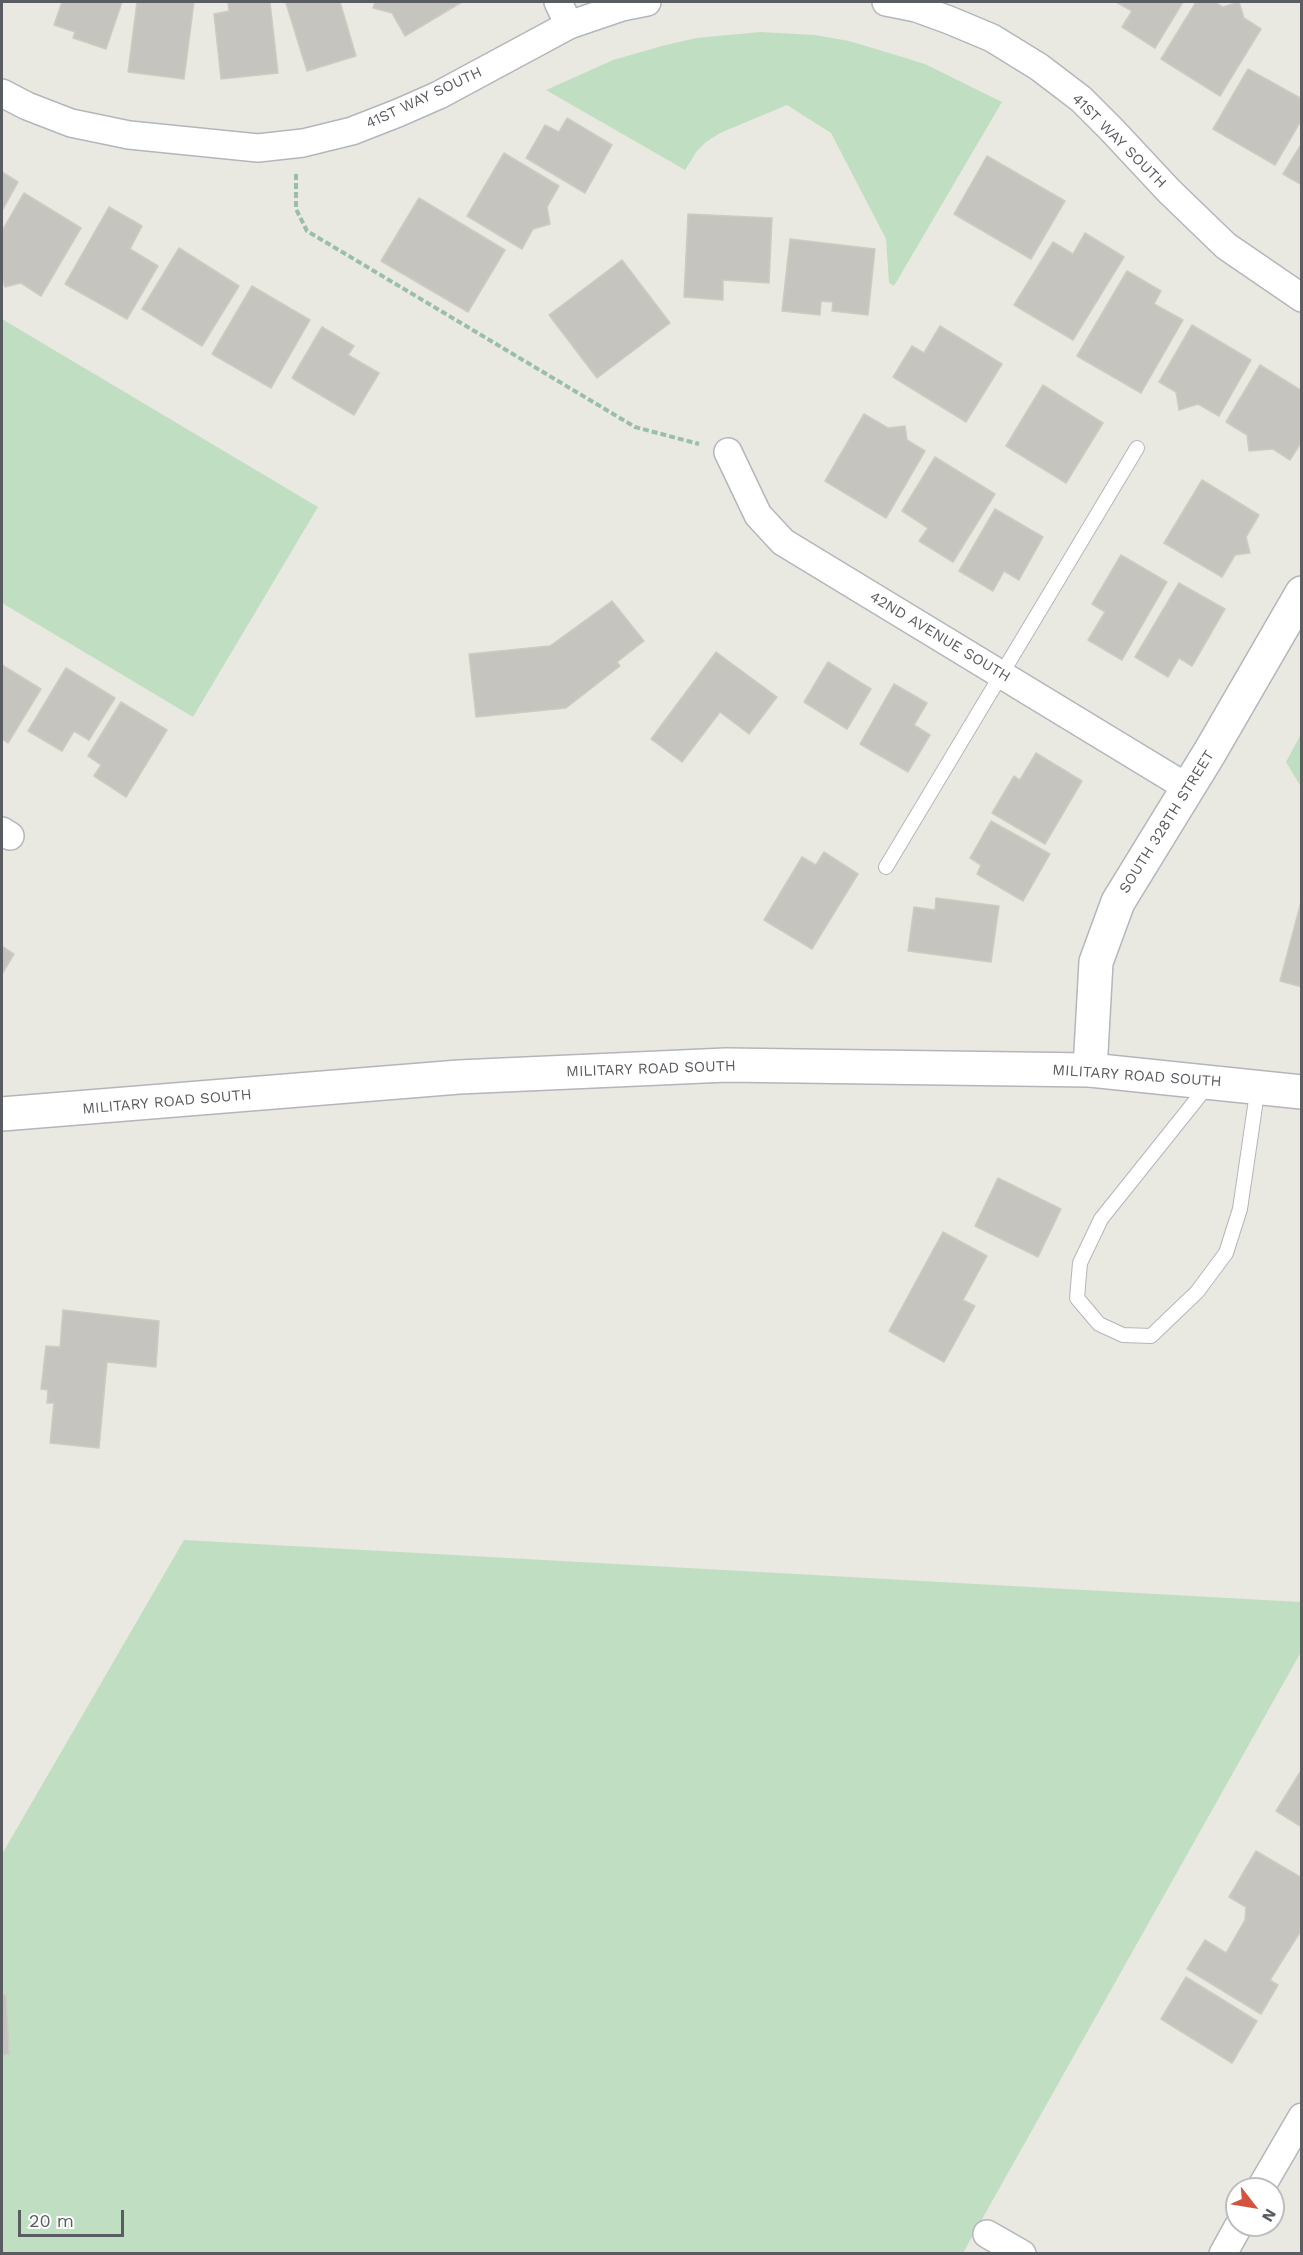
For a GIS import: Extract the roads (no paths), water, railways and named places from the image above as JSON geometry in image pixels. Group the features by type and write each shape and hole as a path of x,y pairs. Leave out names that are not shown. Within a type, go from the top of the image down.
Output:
{"main road":[{"name":"SOUTH 328TH STREET","path":"1090,1070 1096,962 1118,902 1188,788 1302,593"},
{"name":"MILITARY ROAD SOUTH","path":"2,1114 459,1077 714,1065 867,1065 1090,1070 1302,1092"}],"street":[{"name":"41ST WAY SOUTH","path":"2,93 27,106 71,123 129,135 258,148 297,143 352,131 439,94 564,13 647,2"},
{"name":"41ST WAY SOUTH","path":"889,2 916,8 992,38 1039,67 1089,107 1169,191 1226,246 1302,298"},
{"name":"42ND AVENUE SOUTH","path":"728,452 758,515 783,542 1188,788"},
{"path":"1267,2177 1302,2117"},
{"path":"987,2234 1022,2253"},
{"path":"1223,2253 1232,2237"}],"lane":[{"path":"886,867 1137,448"},
{"path":"1211,1081 1101,1219 1080,1263 1077,1298 1099,1324 1123,1335 1151,1336 1197,1292 1226,1253 1240,1209 1258,1086"}]}
